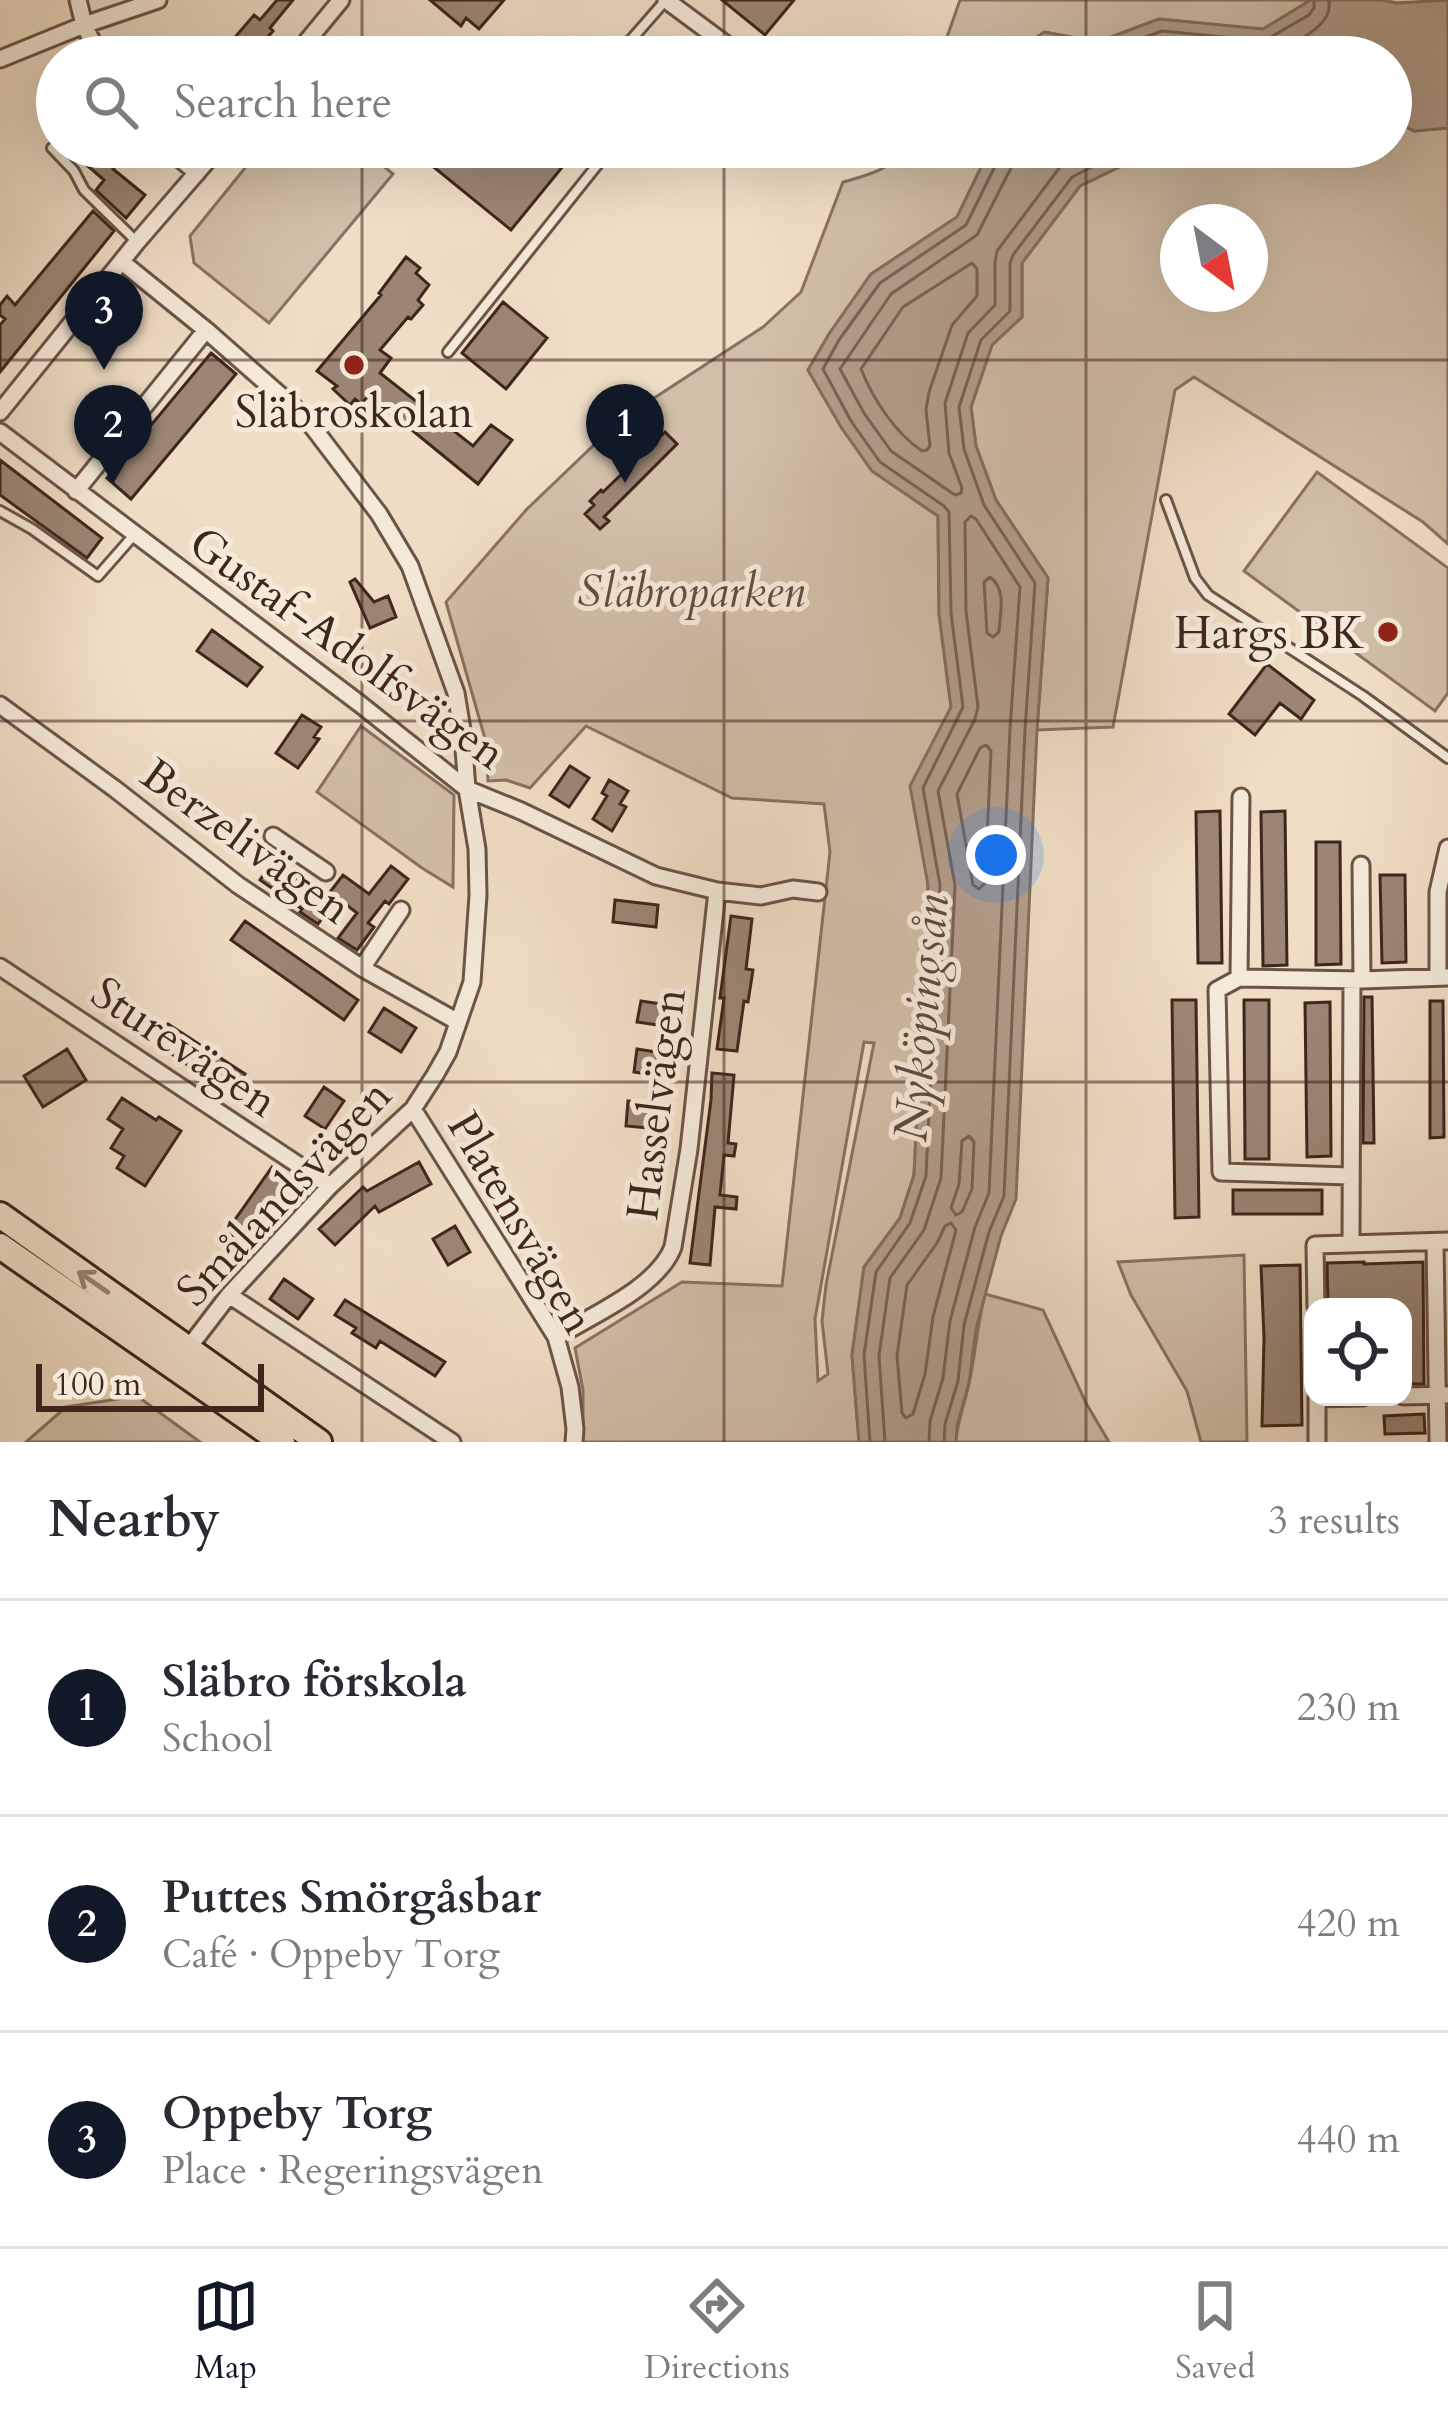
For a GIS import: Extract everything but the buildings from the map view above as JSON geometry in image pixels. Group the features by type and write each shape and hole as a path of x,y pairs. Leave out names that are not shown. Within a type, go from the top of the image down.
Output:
{"main road":[{"path":"0,1215 282,1442"},
{"path":"0,1246 319,1442"}],"street":[{"path":"78,0 90,36"},
{"path":"57,36 158,0"},
{"path":"311,36 341,0"},
{"path":"666,0 715,36"},
{"path":"0,59 36,44"},
{"path":"191,168 197,173"},
{"path":"0,412 201,168"},
{"name":"Smålandsvägen","path":"122,262 304,417 379,514 410,566 456,693 477,849 472,982 448,1052 413,1109 330,1186 229,1295 181,1358"},
{"path":"76,491 206,330"},
{"name":"Gustaf-Adolfsvägen","path":"0,432 467,789 656,876 760,896 793,890 818,892"},
{"name":"Berzelivägen","path":"0,705 238,885 362,968 458,1022"},
{"path":"1239,978 1241,797"},
{"path":"273,836 326,872"},
{"path":"1349,1176 1221,1172 1217,990 1239,978 1443,977 1438,892 1448,848"},
{"path":"1351,1242 1349,1176 1361,865"},
{"name":"Hasselvägen","path":"556,1337 658,1272 673,1247 717,891"},
{"path":"362,968 401,910"},
{"name":"Sturevägen","path":"0,967 330,1186"},
{"name":"Platensvägen","path":"413,1109 556,1337 570,1387 574,1442"},
{"path":"1316,1298 1315,1245 1442,1242 1443,1395 1438,1442"},
{"path":"229,1295 452,1442"},
{"path":"1412,1396 1443,1395"},
{"path":"1317,1406 1317,1442"}],"lane":[{"path":"634,36 666,0"},
{"path":"71,168 84,190 137,242"},
{"path":"448,352 595,168"},
{"path":"1166,500 1195,578 1208,595 1364,696 1448,758"},
{"path":"1,513 98,576 134,535"}],"green space":[{"path":"960,0 1311,0 1263,30 1159,19 1114,36 1045,32 1039,36 947,36"},
{"path":"1448,128 1448,544 1423,522 1194,377 1175,390 1113,727 1037,730 1048,578 996,500 976,446 971,407 992,345 1022,317 1022,263 1080,186 1117,168 1412,168 1412,130"},
{"path":"245,168 386,168 393,174 269,323 194,263 190,236"},
{"name":"Släbroparken","path":"981,168 957,217 871,274 808,370 872,471 938,516 939,614 951,707 928,885 914,1175 900,1218 864,1267 852,1355 859,1442 583,1442 583,1390 575,1348 682,1282 782,1286 830,852 824,804 732,798 586,726 530,788 506,780 488,781 486,742 446,602 527,509 619,421 763,327 801,292 843,182 878,170","holes":["864,1042 874,1043 822,1321 828,1374 818,1381 815,1319"]},
{"name":"Hargs BK","path":"1317,472 1448,568 1448,693 1435,711 1244,571"},
{"path":"361,726 454,795 453,887 317,792"},
{"path":"1244,1255 1247,1442 1201,1442 1187,1391 1131,1295 1118,1262"},
{"path":"985,1294 1043,1310 1109,1442 956,1442"},
{"path":"137,1396 200,1442 26,1442 66,1407"}],"water":[{"path":"1311,0 1448,0 1448,128 1412,130 1412,36 1114,36 1159,19 1263,29"},
{"path":"981,168 1117,168 1080,186 1022,263 1022,317 992,345 971,407 976,446 996,500 1048,578 1016,1199 976,1329 956,1442 859,1442 852,1355 864,1267 900,1218 914,1175 928,885 910,786 951,707 939,614 938,516 872,471 808,370 871,274 957,217"}],"place":[{"name":"Släbroskolan","path":"354,365"},
{"name":"Oppeby Torg","path":"104,370"},
{"name":"Släbro förskola","path":"625,483"},
{"name":"Puttes Smörgåsbar","path":"113,484"},
{"name":"Hargs BK","path":"1388,632"}],"water label":[{"name":"Nyköpingsån","path":"920,1018"}]}
